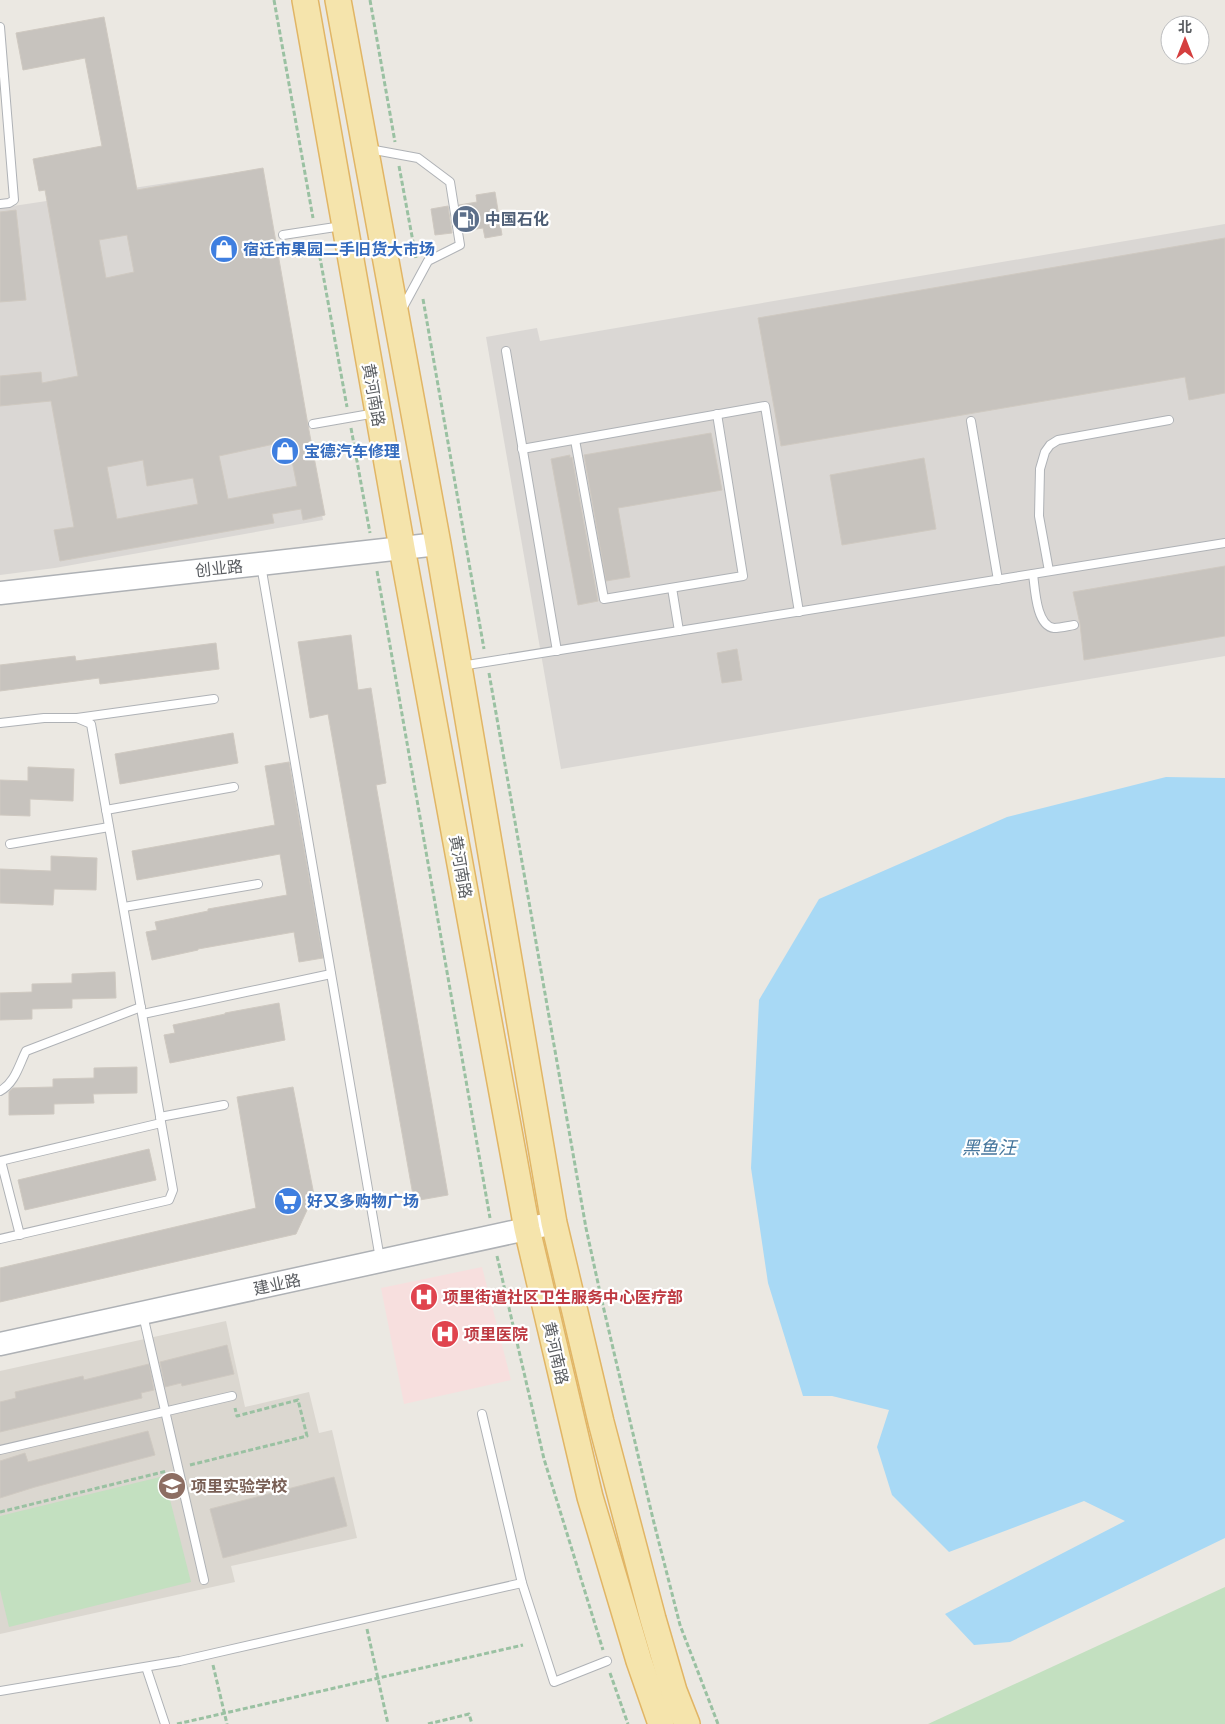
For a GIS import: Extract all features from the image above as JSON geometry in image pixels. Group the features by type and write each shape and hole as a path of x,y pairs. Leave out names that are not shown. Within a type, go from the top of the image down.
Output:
{"main road":[{"name":"黄河南路","path":"305,0 402,548 527,1229 590,1497 639,1662 661,1724"},
{"name":"黄河南路","path":"338,0 438,544 554,1223 601,1422 645,1591 674,1692 687,1724"}],"street":[{"name":"创业路","path":"0,593 438,544"},
{"name":"建业路","path":"0,1344 554,1223"}],"lane":[{"path":"0,26 3,110 14,200 9,203 0,204"},
{"path":"365,148 418,158 450,182 460,245 428,261 396,318"},
{"path":"283,235 344,226"},
{"path":"506,351 557,651"},
{"path":"522,449 766,406 799,612"},
{"path":"313,424 378,413"},
{"path":"575,440 604,599 744,576 717,414"},
{"path":"1049,571 1039,516 1040,469 1045,452 1050,445 1058,440 1170,420"},
{"path":"971,421 998,580"},
{"path":"459,666 1225,543"},
{"path":"261,564 380,1261"},
{"path":"1032,574 1040,617 1045,624 1053,628 1074,625"},
{"path":"672,588 679,631"},
{"path":"0,722 44,718 77,718 214,699"},
{"path":"0,1239 170,1200 173,1190 91,724 77,718"},
{"path":"106,810 234,788"},
{"path":"10,844 109,827"},
{"path":"124,907 258,884"},
{"path":"0,1091 7,1087 14,1077 26,1051 142,1010 331,974"},
{"path":"20,1235 0,1161 224,1105"},
{"path":"143,1313 204,1580"},
{"path":"0,1450 232,1396"},
{"path":"482,1414 522,1583 554,1682 606,1662"},
{"path":"0,1690 210,1654 522,1583"},
{"path":"146,1666 166,1724"}],"path":[{"path":"274,0 493,1237 544,1459 606,1662 628,1724"},
{"path":"370,0 586,1228 650,1509 680,1624 718,1724"},
{"path":"364,1619 388,1724"},
{"path":"176,1724 523,1645"},
{"path":"210,1654 227,1724"},
{"path":"428,1724 469,1714 472,1724"}],"shaded area":[{"path":"259,169 323,520 55,568 0,575 0,208"},
{"path":"1225,224 1225,656 561,769 486,337 537,328 540,341"},
{"name":"项里医院","path":"482,1267 511,1380 404,1404 381,1288"},
{"name":"项里实验学校","path":"226,1321 245,1407 309,1392 319,1433 332,1430 357,1538 231,1566 235,1582 0,1634 0,1371"}],"green space":[{"path":"164,1476 191,1582 9,1627 0,1590 0,1516"},
{"path":"1225,1587 1225,1724 928,1724"}],"water":[{"name":"黑鱼汪","path":"1166,777 1225,778 1225,1538 1010,1642 974,1645 945,1614 1125,1521 1084,1501 949,1552 892,1495 877,1447 889,1410 832,1396 803,1396 768,1283 751,1168 759,1000 819,899 1007,817"}],"building":[{"path":"104,17 137,190 263,168 325,515 303,520 301,509 272,514 274,523 60,561 54,530 74,527 51,401 0,406 0,376 41,372 42,383 78,376 45,190 39,191 33,159 102,146 85,58 23,70 16,33","holes":["127,235 134,272 106,278 99,240","288,441 297,486 228,499 219,456","143,460 147,486 193,478 198,504 117,519 107,467"]},
{"name":"中国石化","path":"495,192 502,235 485,238 483,228 464,231 459,205 477,202 476,195"},
{"path":"448,206 452,233 435,235 431,209"},
{"path":"16,210 26,300 0,302 0,212"},
{"path":"1225,238 1225,393 1189,400 1185,377 781,446 758,318"},
{"path":"711,433 722,490 618,508 630,577 606,581 584,455"},
{"path":"570,455 570,458 572,457 598,601 578,605 551,459"},
{"path":"924,458 936,529 842,545 830,475"},
{"path":"1225,566 1225,636 1084,660 1080,624 1073,592"},
{"path":"351,635 358,690 371,688 386,783 376,785 448,1195 414,1201 328,714 310,718 298,642"},
{"path":"216,643 219,669 100,684 99,678 0,691 0,665 75,656 76,661"},
{"path":"737,649 742,680 722,683 717,653"},
{"path":"233,733 238,763 120,784 115,754"},
{"path":"289,762 323,958 299,962 294,932 198,949 152,960 146,932 157,930 155,922 208,911 208,909 287,895 280,854 137,880 132,851 275,825 265,766"},
{"path":"28,767 74,769 73,801 30,799 30,816 0,815 0,780 28,781"},
{"path":"51,856 97,858 96,890 54,889 53,905 0,903 0,869 51,871"},
{"path":"115,972 116,998 72,999 72,1008 32,1009 32,1019 0,1020 0,993 32,992 32,984 72,983 72,974"},
{"path":"279,1003 285,1040 170,1063 164,1035 175,1033 173,1025"},
{"path":"137,1067 137,1093 93,1094 94,1103 54,1104 54,1114 9,1115 9,1092 13,1088 53,1087 53,1079 94,1078 94,1068"},
{"path":"293,1087 314,1195 296,1234 0,1302 0,1268 256,1208 237,1097"},
{"path":"149,1149 156,1180 25,1210 18,1180"},
{"path":"227,1345 234,1374 182,1386 181,1383 165,1387 160,1362"},
{"path":"149,1364 154,1390 141,1393 142,1398 0,1432 0,1402 16,1398 15,1392 83,1376 84,1380"},
{"path":"148,1431 155,1455 0,1498 0,1461 25,1453 28,1462"},
{"path":"334,1477 347,1526 223,1558 210,1509"}],"place":[{"name":"中国石化","path":"466,219"},
{"name":"宿迁市果园二手旧货大市场","path":"224,249"},
{"name":"宝德汽车修理","path":"285,451"},
{"name":"好又多购物广场","path":"288,1201"},
{"name":"项里街道社区卫生服务中心医疗部","path":"424,1297"},
{"name":"项里医院","path":"445,1334"},
{"name":"项里实验学校","path":"172,1486"}]}
